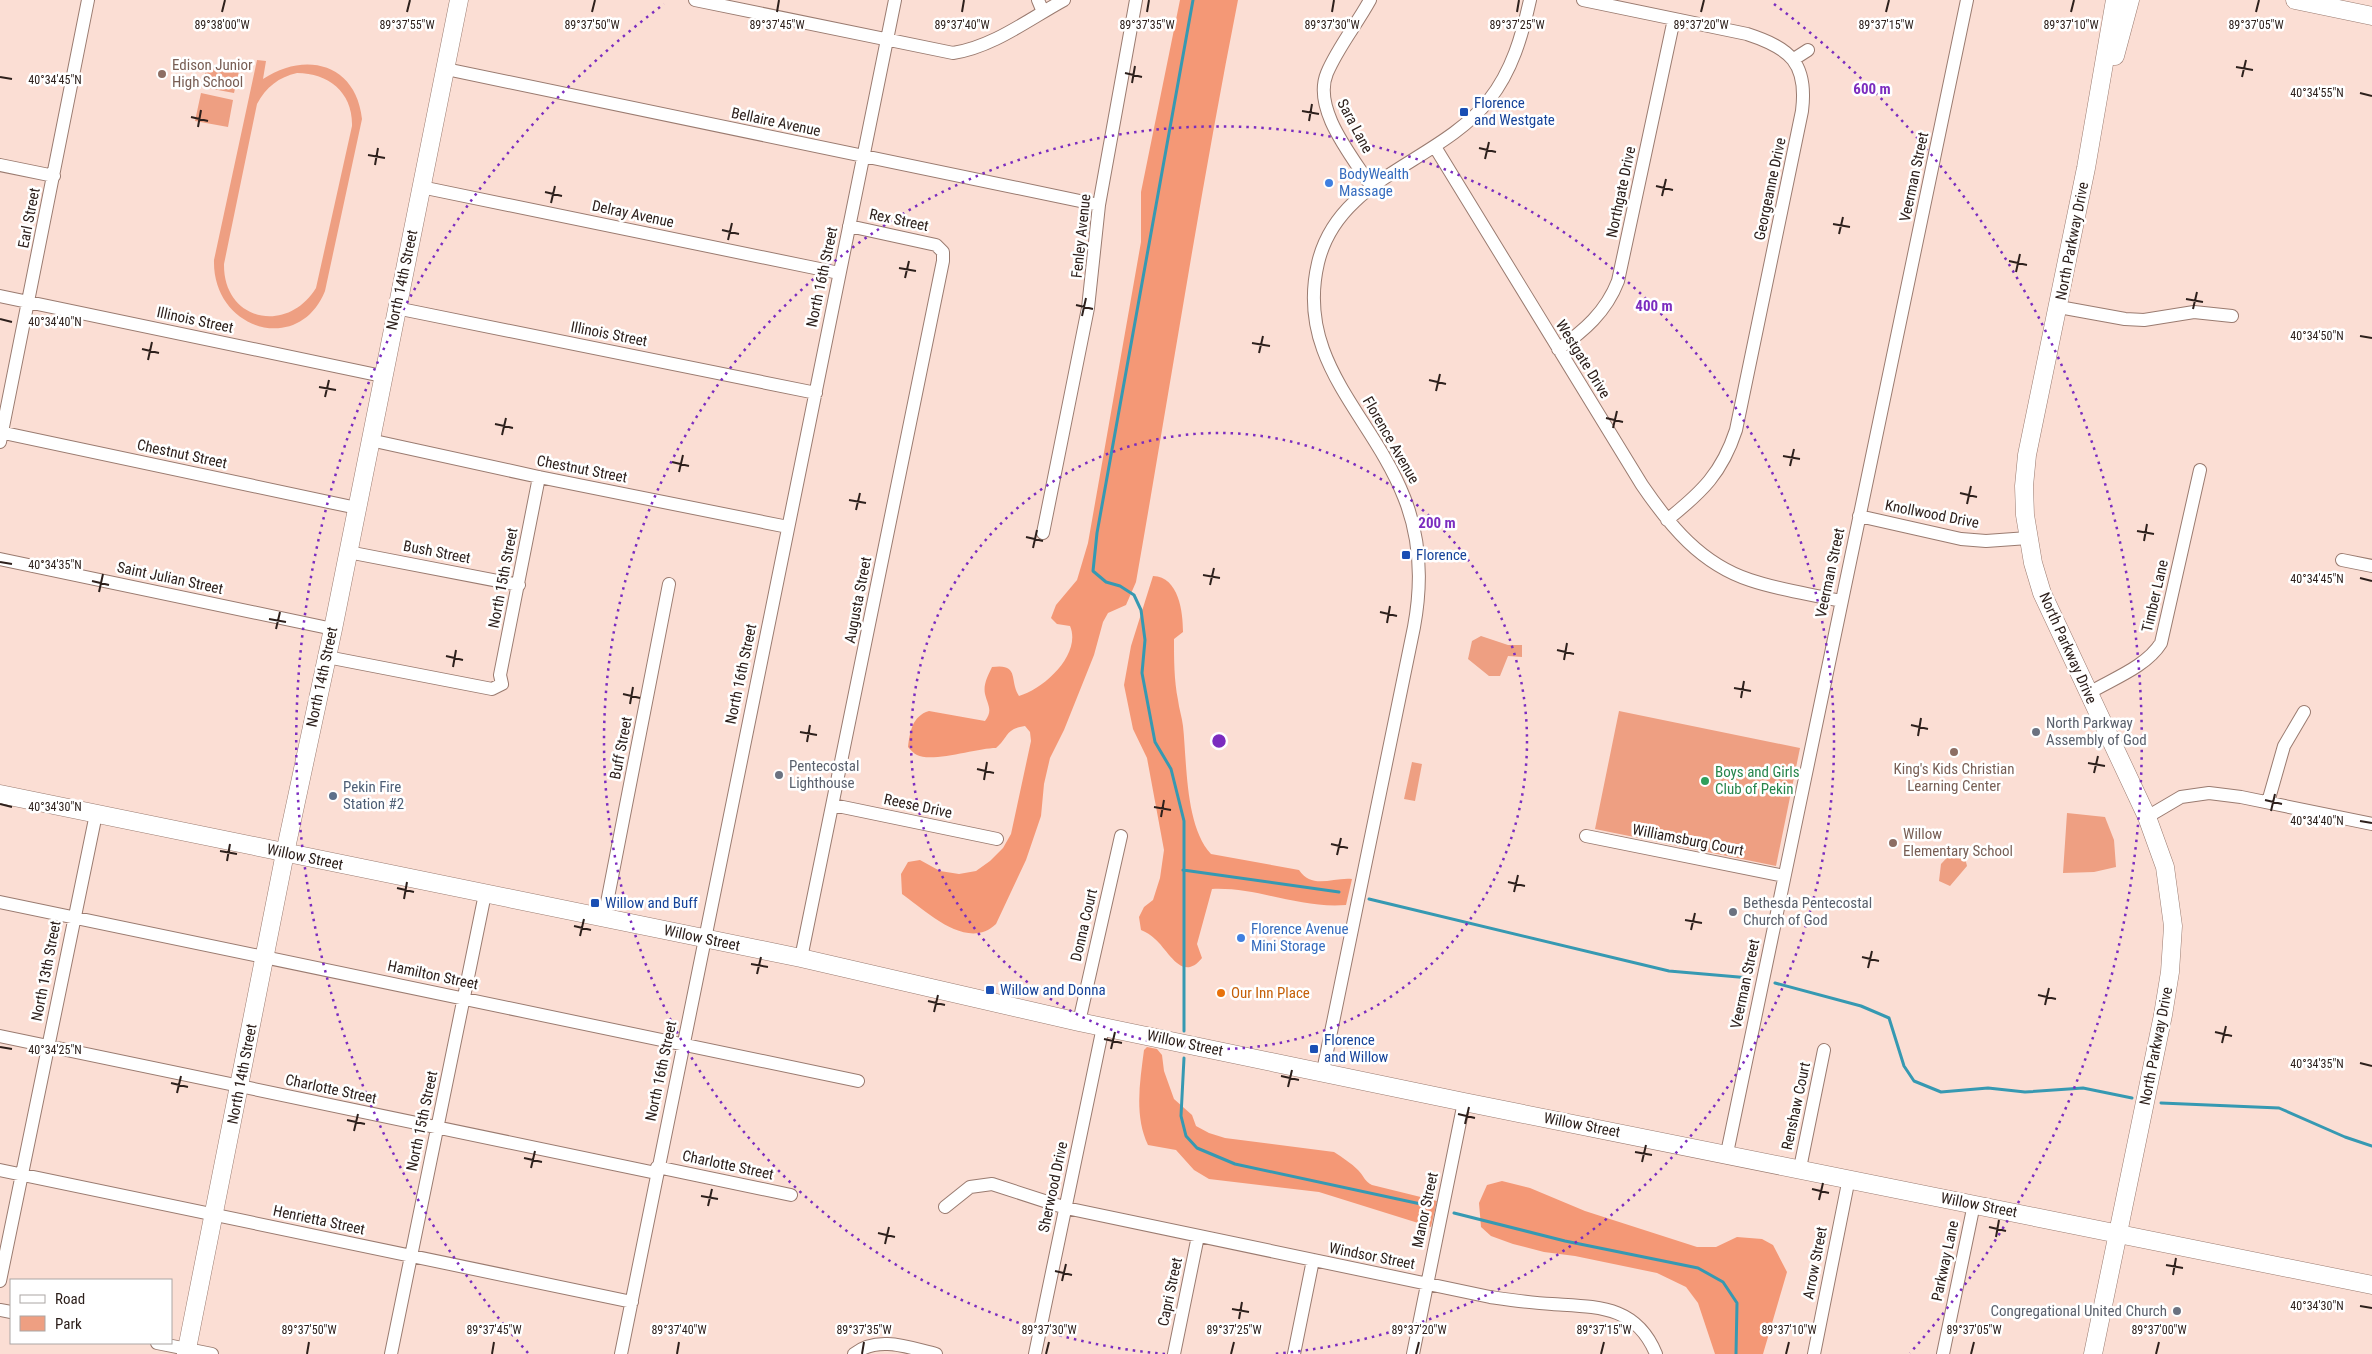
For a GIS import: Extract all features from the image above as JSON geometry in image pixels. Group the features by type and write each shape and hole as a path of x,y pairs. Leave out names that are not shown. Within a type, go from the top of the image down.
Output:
{"main road":[{"name":"North 14th Street","path":"186,1352 285,853 333,629 382,376 459,0"},
{"name":"North Parkway Drive","path":"2093,1354 2162,1015 2173,950 2169,889 2162,856 2147,816 2042,593 2028,538 2024,496 2027,455 2086,168 2126,0"},
{"path":"2295,0 2372,16"},
{"name":"Willow Street","path":"0,794 801,958 1079,1022 1464,1102 1727,1153 2372,1285"}],"street":[{"name":"Earl Street","path":"1,435 88,0"},
{"path":"695,0 939,51 967,50 995,38 1040,6 1064,0"},
{"name":"North 16th Street","path":"621,1354 895,0"},
{"name":"Fenley Avenue","path":"1043,533 1088,308 1099,205 1136,0"},
{"name":"Sara Lane","path":"1370,0 1328,72 1323,96 1334,125 1371,186"},
{"name":"Florence Avenue","path":"1323,1072 1414,627 1420,581 1415,534 1404,496 1390,466 1329,366 1319,340 1314,318 1314,289 1318,263 1324,243 1346,208 1371,186 1435,147 1473,118 1503,80 1518,47 1530,0"},
{"path":"1583,0 1747,34 1765,40 1786,51 1794,59 1808,50"},
{"name":"Veerman Street","path":"1727,1153 1967,0"},
{"name":"Northgate Drive","path":"1558,349 1579,334 1600,314 1609,301 1618,281 1674,19"},
{"name":"Georgeanne Drive","path":"1667,520 1700,493 1717,473 1730,449 1736,430 1802,111 1804,87 1802,75 1794,59"},
{"name":"Bellaire Avenue","path":"446,69 1099,205"},
{"name":"Westgate Drive","path":"1435,147 1642,485 1667,520 1698,551 1738,576 1763,584 1841,601"},
{"path":"0,165 54,176"},
{"name":"Delray Avenue","path":"421,187 839,274"},
{"name":"Rex Street","path":"849,226 940,248"},
{"name":"Augusta Street","path":"801,958 943,262 940,248"},
{"name":"Illinois Street","path":"0,296 382,376"},
{"name":"Illinois Street","path":"396,308 816,393"},
{"path":"2058,308 2125,319 2153,319 2194,312 2232,316"},
{"name":"Chestnut Street","path":"1,435 357,508"},
{"name":"Chestnut Street","path":"370,440 539,477 788,527"},
{"name":"Timber Lane","path":"2089,693 2140,663 2154,653 2161,644 2200,470"},
{"name":"North 15th Street","path":"327,657 492,689 502,684 500,675 539,477"},
{"name":"Knollwood Drive","path":"1859,516 1961,539 1991,541 2028,538"},
{"name":"Bush Street","path":"348,552 519,585"},
{"name":"Saint Julian Street","path":"0,559 333,629"},
{"path":"2342,560 2372,566"},
{"name":"Buff Street","path":"604,918 669,584"},
{"path":"2268,802 2284,746 2304,712"},
{"path":"2147,816 2182,797 2199,793 2226,794 2372,824"},
{"name":"Reese Drive","path":"833,805 997,839"},
{"name":"North 13th Street","path":"0,1280 96,814"},
{"name":"Donna Court","path":"1079,1022 1121,836"},
{"name":"Williamsburg Court","path":"1586,836 1784,876"},
{"name":"North 15th Street","path":"391,1354 485,894"},
{"name":"Hamilton Street","path":"0,902 858,1081"},
{"name":"Sherwood Drive","path":"1035,1354 1103,1027"},
{"name":"Charlotte Street","path":"0,1036 438,1128 791,1195"},
{"name":"Renshaw Court","path":"1800,1168 1824,1050"},
{"name":"Manor Street","path":"1412,1354 1464,1102"},
{"name":"Henrietta Street","path":"0,1170 632,1302"},
{"name":"Arrow Street","path":"1814,1354 1849,1178"},
{"name":"Windsor Street","path":"945,1207 970,1187 986,1184 999,1186 1066,1208 1514,1301 1605,1308 1620,1314 1642,1330 1656,1354"},
{"name":"Parkway Lane","path":"1943,1354 1974,1204"},
{"name":"Capri Street","path":"1174,1354 1198,1236"},
{"path":"1294,1354 1313,1260"},
{"path":"160,1344 186,1352 212,1354"},
{"path":"854,1354 868,1346 884,1344 936,1354"}],"green space":[{"path":"257,60 266,61 263,79 279,70 295,66 311,65 326,67 339,74 350,85 358,100 362,119 325,291 313,311 296,323 278,328 259,326 241,318 227,304 217,284 214,260","holes":["297,73 309,74 329,81 337,87 348,104 352,126 316,288 304,303 289,312 274,316 259,315 245,309 234,298 226,283 224,264 257,104 269,88 284,77"]},
{"path":"207,65 239,71 234,93 202,87"},
{"path":"201,93 233,100 228,127 195,121"},
{"path":"1481,636 1508,645 1522,645 1522,657 1508,656 1500,676 1489,676 1468,659 1472,641"},
{"path":"1619,711 1800,748 1776,866 1595,829"},
{"path":"1412,762 1422,764 1415,801 1404,799"},
{"path":"2067,813 2105,817 2114,840 2116,867 2094,872 2063,873"},
{"path":"1956,848 1963,850 1967,866 1950,886 1939,881 1941,864"}],"shaded area":[{"path":"1180,0 1238,0 1198,218 1136,582 1126,605 1108,613 1103,622 1094,655 1064,730 1050,758 1044,784 1041,816 1026,860 996,924 985,931 972,933 960,931 934,918 902,894 901,874 908,862 920,860 940,871 959,874 976,871 1003,848 1011,834 1031,741 1030,732 1025,726 1019,727 1010,731 996,748 933,757 924,757 914,753 908,747 910,736 915,721 923,713 929,711 985,721 989,711 985,687 992,667 1001,666 1010,670 1019,696 1039,686 1049,678 1066,659 1071,648 1070,626 1057,624 1051,618 1056,605 1077,580 1088,543 1141,242 1141,192"},
{"path":"1153,576 1169,582 1178,597 1182,615 1183,632 1174,639 1176,685 1183,726 1189,793 1196,827 1202,842 1211,854 1299,870 1310,880 1352,879 1346,905 1313,904 1246,891 1212,889 1197,944 1202,958 1195,965 1188,967 1176,962 1160,944 1141,930 1139,917 1144,907 1153,900 1160,878 1164,850 1147,758 1133,729 1124,685 1131,646"},
{"path":"1147,1047 1157,1049 1162,1055 1164,1071 1174,1099 1192,1115 1196,1126 1225,1138 1334,1152 1355,1167 1367,1182 1372,1185 1437,1201 1431,1227 1319,1192 1209,1179 1194,1170 1176,1150 1148,1145 1141,1122 1139,1098 1144,1050"},
{"path":"1502,1181 1530,1188 1585,1211 1697,1247 1716,1247 1737,1237 1762,1239 1773,1245 1787,1272 1763,1354 1715,1354 1698,1303 1686,1287 1657,1273 1575,1256 1544,1252 1491,1236 1481,1227 1479,1203 1487,1185"}],"waterway":[{"path":"1184,1031 1184,821 1171,769 1155,742 1142,673 1145,640 1141,610 1134,595 1120,586 1106,582 1093,571 1097,533 1193,0"},
{"path":"1183,870 1339,892"},
{"path":"1369,899 1669,971 1750,978"},
{"path":"1775,983 1861,1006 1889,1018 1904,1066 1914,1081 1941,1092 1988,1088 2025,1092 2083,1088 2132,1098"},
{"path":"1184,1058 1181,1116 1186,1136 1197,1148 1235,1164 1430,1206"},
{"path":"2161,1103 2279,1108 2345,1137 2372,1146"},
{"path":"1454,1213 1565,1241 1698,1268 1723,1282 1737,1303 1736,1354"}],"place":[{"name":"Edison Junior High School","path":"162,74"},
{"name":"Florence and Westgate","path":"1464,112"},
{"name":"BodyWealth Massage","path":"1329,183"},
{"name":"Florence","path":"1406,555"},
{"name":"North Parkway Assembly of God","path":"2036,732"},
{"name":"King's Kids Christian Learning Center","path":"1954,752"},
{"name":"Pentecostal Lighthouse","path":"779,775"},
{"name":"Boys and Girls Club of Pekin","path":"1705,781"},
{"name":"Pekin Fire Station #2","path":"333,796"},
{"name":"Willow Elementary School","path":"1893,843"},
{"name":"Willow and Buff","path":"595,903"},
{"name":"Bethesda Pentecostal Church of God","path":"1733,912"},
{"name":"Florence Avenue Mini Storage","path":"1241,938"},
{"name":"Willow and Donna","path":"990,990"},
{"name":"Our Inn Place","path":"1221,993"},
{"name":"Florence and Willow","path":"1314,1049"},
{"name":"Congregational United Church","path":"2177,1311"}]}
